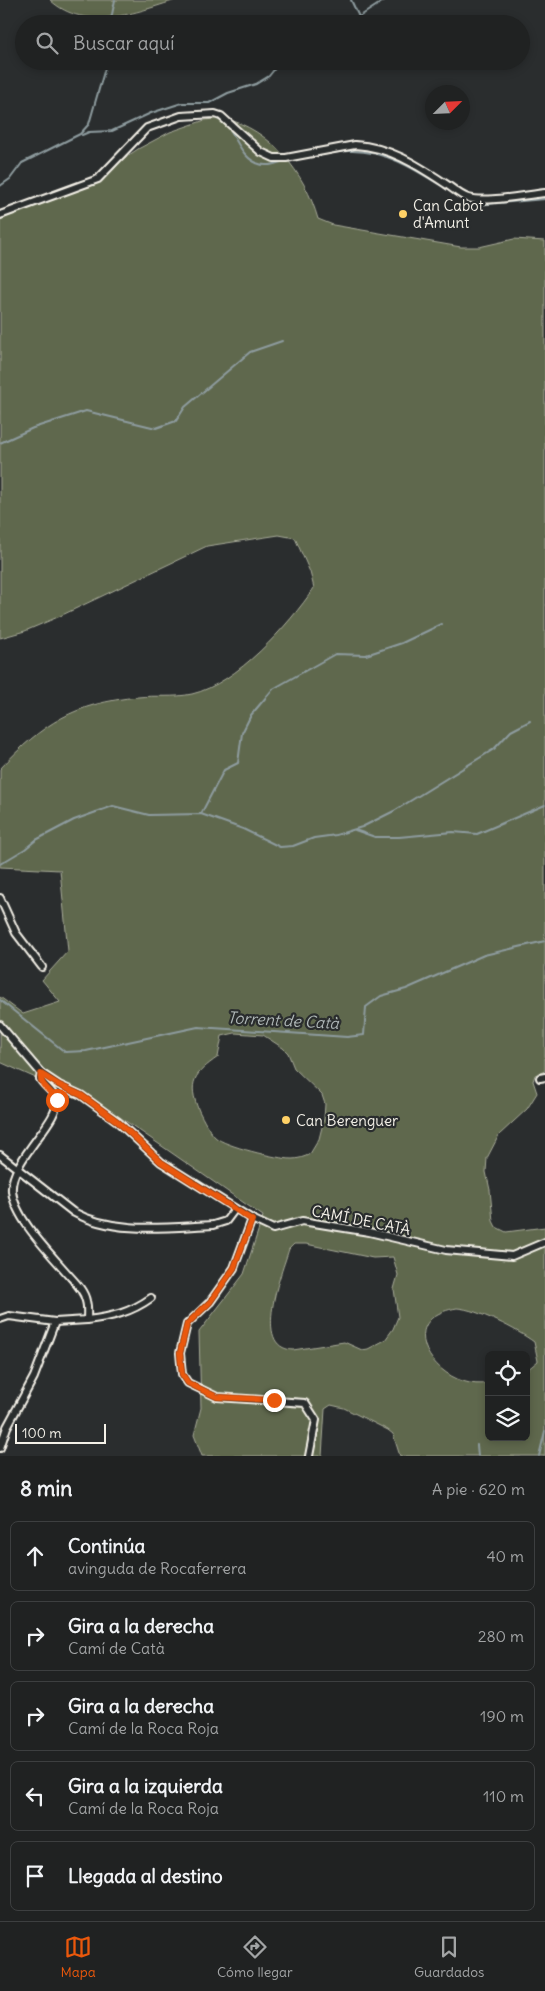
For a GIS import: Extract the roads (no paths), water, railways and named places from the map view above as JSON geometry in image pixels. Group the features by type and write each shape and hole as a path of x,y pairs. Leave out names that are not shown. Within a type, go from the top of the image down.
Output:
{"street":[{"path":"0,214 98,179 147,128 181,116 215,114 227,121 261,152 274,158 286,158 355,145 367,145 394,153 468,198 493,198 545,193"},
{"path":"0,898 16,933 42,966"},
{"name":"CAMÍ DE CATÀ","path":"0,1025 41,1074 81,1095 117,1121 161,1162 252,1220 273,1229 302,1221 369,1232 446,1250 512,1256 545,1242"},
{"path":"41,1074 40,1079 43,1085 57,1100 56,1106 46,1125 17,1168 12,1188 14,1204 36,1237 80,1288 87,1302 87,1320"},
{"path":"0,1155 73,1212 83,1218 118,1227 213,1225 226,1221 235,1209"},
{"path":"252,1220 234,1268 210,1302 187,1324 180,1353 182,1374 188,1383 217,1397 305,1403 316,1420 309,1456"},
{"path":"0,1319 16,1317 54,1322 116,1316 139,1307 151,1298"},
{"path":"0,1448 6,1427 34,1378 54,1322"}],"waterway":[{"path":"112,15 115,0"},
{"path":"351,0 358,15"},
{"path":"362,15 385,0"},
{"path":"0,186 10,179 22,163 80,134 89,124 104,70"},
{"path":"82,135 89,132 112,131 151,113 182,103 209,103 228,93 256,84 269,76 274,70"},
{"path":"217,119 222,121"},
{"path":"229,127 243,152 253,161 268,165 285,161"},
{"path":"295,159 348,151 363,151 377,154 405,164 456,195"},
{"path":"460,197 476,205 545,199"},
{"path":"0,443 33,428 86,411 156,428 176,421 185,407 250,352 282,341"},
{"path":"201,814 224,770 238,763 242,733 251,715 273,689 335,654 366,655 402,643 442,624"},
{"path":"0,864 36,840 74,820 113,806 149,815 201,814 243,829 280,847 293,846 314,838 336,835 362,827 394,811 494,749 511,731 530,721"},
{"path":"355,830 375,837 399,837 453,832 477,834 545,805"},
{"name":"Torrent de Catà","path":"0,1000 65,1052 86,1051 198,1027 347,1037 364,1035 366,1007 381,996 406,989 484,955 545,941"},
{"path":"539,1456 545,1431"},
{"path":"477,1445 478,1456"}],"place":[{"name":"Can Cabot d'Amunt","path":"403,214"},
{"name":"Can Berenguer","path":"286,1120"}]}
